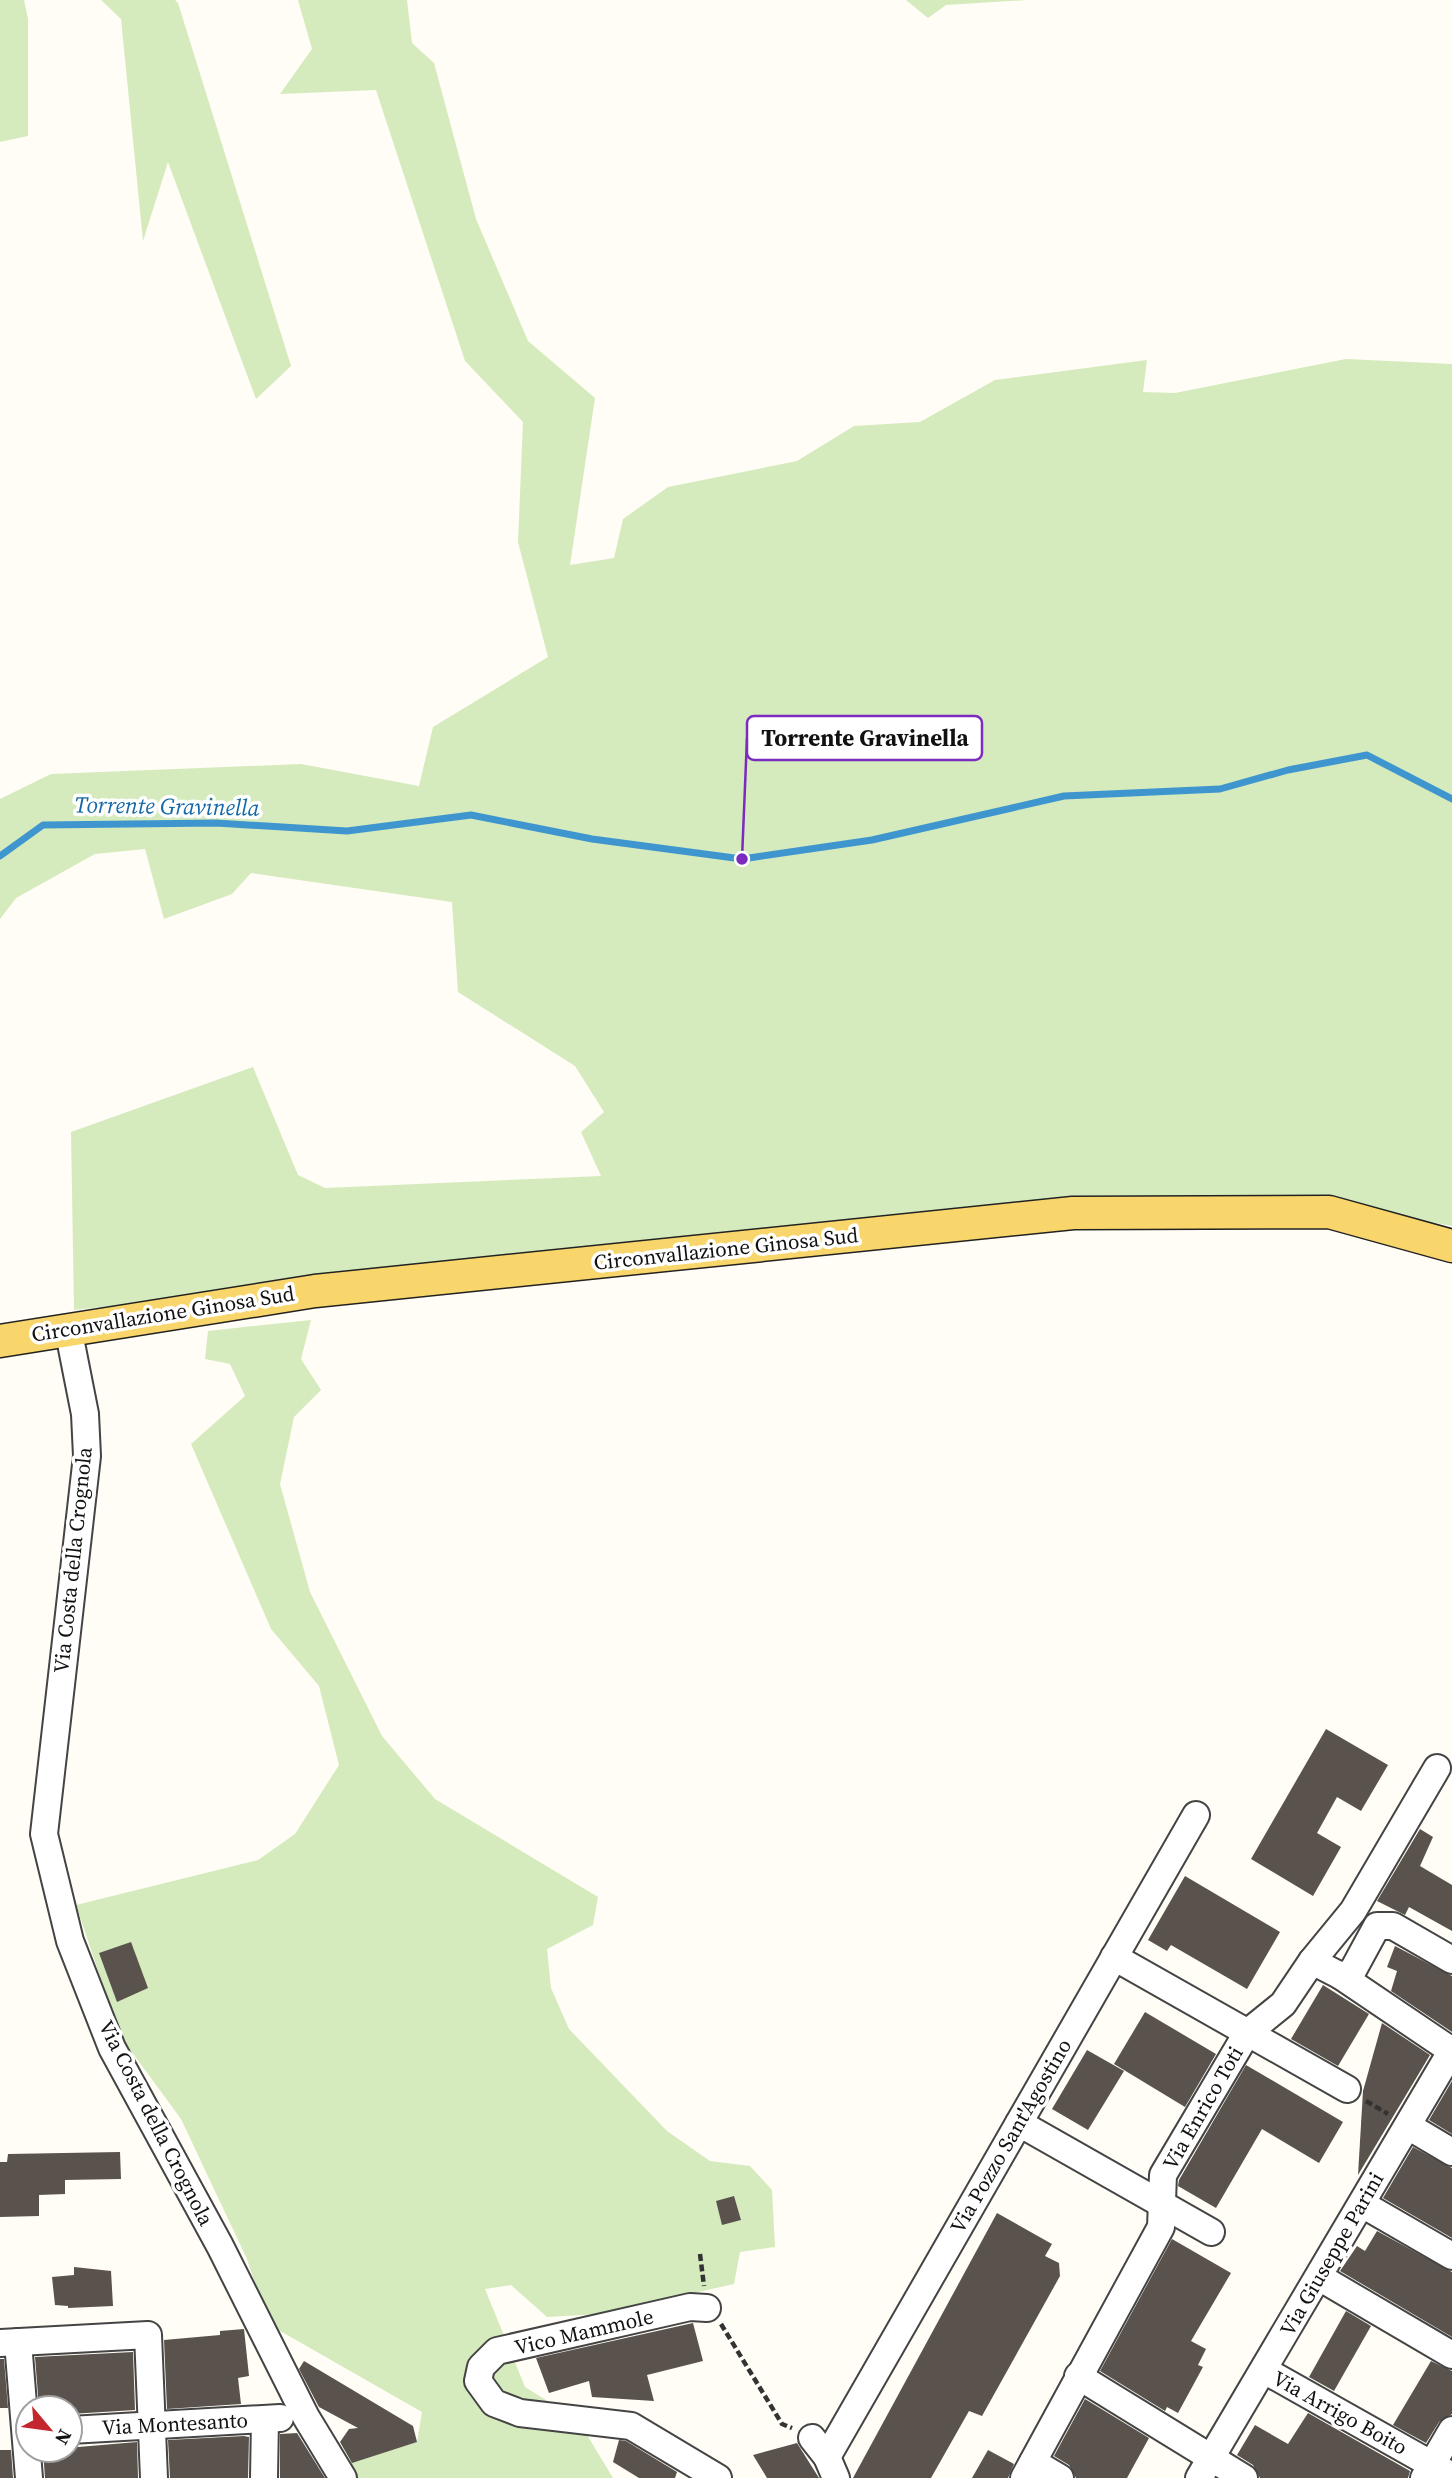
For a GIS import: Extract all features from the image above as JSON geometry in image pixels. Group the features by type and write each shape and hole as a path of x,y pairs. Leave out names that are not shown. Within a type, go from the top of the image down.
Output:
{"main road":[{"name":"Circonvallazione Ginosa Sud","path":"0,1340 315,1291 1073,1213 1329,1212 1452,1246"}],"street":[{"name":"Via Costa della Crognola","path":"68,1328 85,1414 87,1456 44,1834 70,1941 112,2048 220,2246 306,2417 344,2478"},
{"name":"Via Enrico Toti","path":"1028,2470 1161,2227 1163,2175 1247,2033 1283,2004 1312,1961 1353,1910 1437,1768"},
{"name":"Via Pozzo Sant'Agostino","path":"825,2457 1196,1815"},
{"path":"1341,1976 1352,1972 1377,1926 1392,1926 1452,1960"},
{"path":"1114,1957 1347,2090"},
{"path":"1312,1961 1341,1976 1452,2050"},
{"name":"Via Giuseppe Parini","path":"1205,2468 1452,2050"},
{"path":"1019,2123 1211,2232"},
{"path":"1408,2126 1452,2152"},
{"path":"1362,2204 1452,2256"},
{"path":"1319,2277 1452,2355"},
{"name":"Vico Mammole","path":"707,2308 690,2307 497,2351 481,2367 478,2381 494,2403 520,2413 631,2426 718,2478"},
{"path":"14,2394 9,2342 148,2335 154,2478"},
{"name":"Via Arrigo Boito","path":"1264,2370 1436,2473"},
{"path":"1078,2376 1205,2468 1244,2478"},
{"name":"Via Montesanto","path":"84,2429 272,2419 264,2478"},
{"path":"1436,2473 1452,2430"},
{"path":"1028,2470 1060,2478"}],"path":[{"path":"1347,2090 1408,2126"},
{"path":"701,2254 707,2308 723,2326 782,2424 825,2457"}],"green space":[{"path":"0,0 24,0 28,19 28,136 0,142"},
{"path":"101,0 175,0 178,3 291,366 256,399 168,162 143,241 121,19"},
{"path":"298,0 407,0 412,43 434,63 476,219 528,341 595,398 570,565 614,558 623,519 668,487 797,461 854,426 920,422 995,380 1147,360 1143,392 1175,393 1346,359 1452,364 1452,1226 1301,1199 1068,1204 74,1310 71,1132 253,1067 298,1175 325,1188 601,1176 581,1132 604,1112 575,1066 458,992 452,902 251,873 232,894 164,919 145,849 95,854 16,898 0,919 0,799 51,774 301,764 419,786 433,727 548,657 518,542 523,422 465,361 376,90 280,94 312,49"},
{"path":"906,0 1027,0 946,5 928,18"},
{"path":"311,1320 301,1359 321,1390 294,1417 280,1484 310,1592 382,1736 435,1799 598,1897 593,1925 547,1949 551,1988 569,2029 667,2131 710,2161 750,2166 772,2190 775,2247 740,2252 734,2284 599,2314 547,2317 511,2285 485,2289 525,2387 578,2420 613,2478 357,2478 347,2462 417,2442 422,2412 268,2324 247,2259 181,2119 120,2036 76,1905 258,1860 295,1834 339,1765 319,1686 271,1629 191,1444 245,1396 230,1364 205,1359 208,1331"}],"building":[{"path":"1326,1729 1388,1765 1361,1811 1337,1797 1317,1833 1341,1847 1313,1896 1251,1859"},
{"path":"1420,1829 1433,1837 1420,1866 1452,1885 1452,1931 1409,1907 1405,1915 1377,1901"},
{"path":"1185,1876 1280,1932 1247,1989 1171,1945 1167,1951 1148,1940"},
{"path":"131,1942 148,1988 117,2002 99,1953"},
{"path":"1395,1946 1452,1976 1452,2032 1391,1991 1397,1971 1387,1967"},
{"path":"1323,1985 1369,2014 1338,2066 1291,2039"},
{"path":"1145,2012 1216,2054 1185,2107 1114,2064"},
{"path":"1382,2023 1430,2055 1358,2175 1363,2091"},
{"path":"1087,2050 1124,2071 1088,2130 1052,2109"},
{"path":"1246,2065 1343,2122 1319,2163 1262,2129 1216,2208 1178,2186 1179,2180"},
{"path":"1452,2081 1452,2134 1429,2120"},
{"path":"1413,2147 1452,2168 1452,2238 1383,2198"},
{"path":"120,2152 121,2179 65,2180 65,2194 39,2195 39,2216 0,2217 0,2162 7,2162 8,2154"},
{"path":"734,2196 741,2220 722,2225 716,2201"},
{"path":"997,2213 1052,2244 1045,2256 1059,2263 1060,2276 982,2416 969,2411 931,2478 853,2478"},
{"path":"1377,2231 1452,2272 1452,2337 1340,2271 1357,2246 1365,2251"},
{"path":"1172,2239 1231,2273 1191,2341 1206,2349 1198,2365 1203,2367 1178,2413 1167,2407 1165,2411 1100,2371"},
{"path":"74,2267 111,2271 113,2306 68,2308 55,2305 52,2277 74,2275"},
{"path":"1346,2311 1371,2326 1334,2391 1309,2377"},
{"path":"693,2323 703,2361 647,2375 654,2401 592,2397 589,2381 549,2393 536,2358"},
{"path":"244,2329 249,2376 238,2378 241,2404 167,2409 164,2340 220,2335 220,2331"},
{"path":"133,2352 135,2410 84,2413 84,2394 38,2394 35,2357"},
{"path":"0,2359 4,2359 8,2408 0,2408"},
{"path":"304,2361 413,2426 417,2442 352,2463 340,2442 349,2429 358,2428 319,2407 299,2369"},
{"path":"1431,2361 1452,2371 1452,2414 1439,2422 1426,2443 1393,2425"},
{"path":"1085,2399 1149,2438 1127,2478 1076,2478 1069,2465 1054,2456"},
{"path":"1308,2413 1410,2471 1408,2478 1260,2478 1253,2465 1237,2455 1255,2425 1288,2444"},
{"path":"297,2433 325,2478 280,2478 280,2434"},
{"path":"249,2437 248,2478 170,2478 168,2440"},
{"path":"619,2440 626,2441 677,2472 675,2478 639,2478 613,2462"},
{"path":"137,2442 138,2478 45,2478 44,2464 84,2464 84,2447"},
{"path":"797,2443 819,2478 767,2478 753,2455"},
{"path":"0,2450 11,2450 13,2478 0,2478"},
{"path":"988,2450 1014,2464 1008,2478 972,2478"}],"waterway":[{"name":"Torrente Gravinella","path":"0,856 43,825 216,823 347,831 471,815 592,839 742,859 872,840 1064,796 1220,789 1288,770 1367,755 1452,799"}],"place":[{"name":"Torrente Gravinella","path":"742,859"}]}
